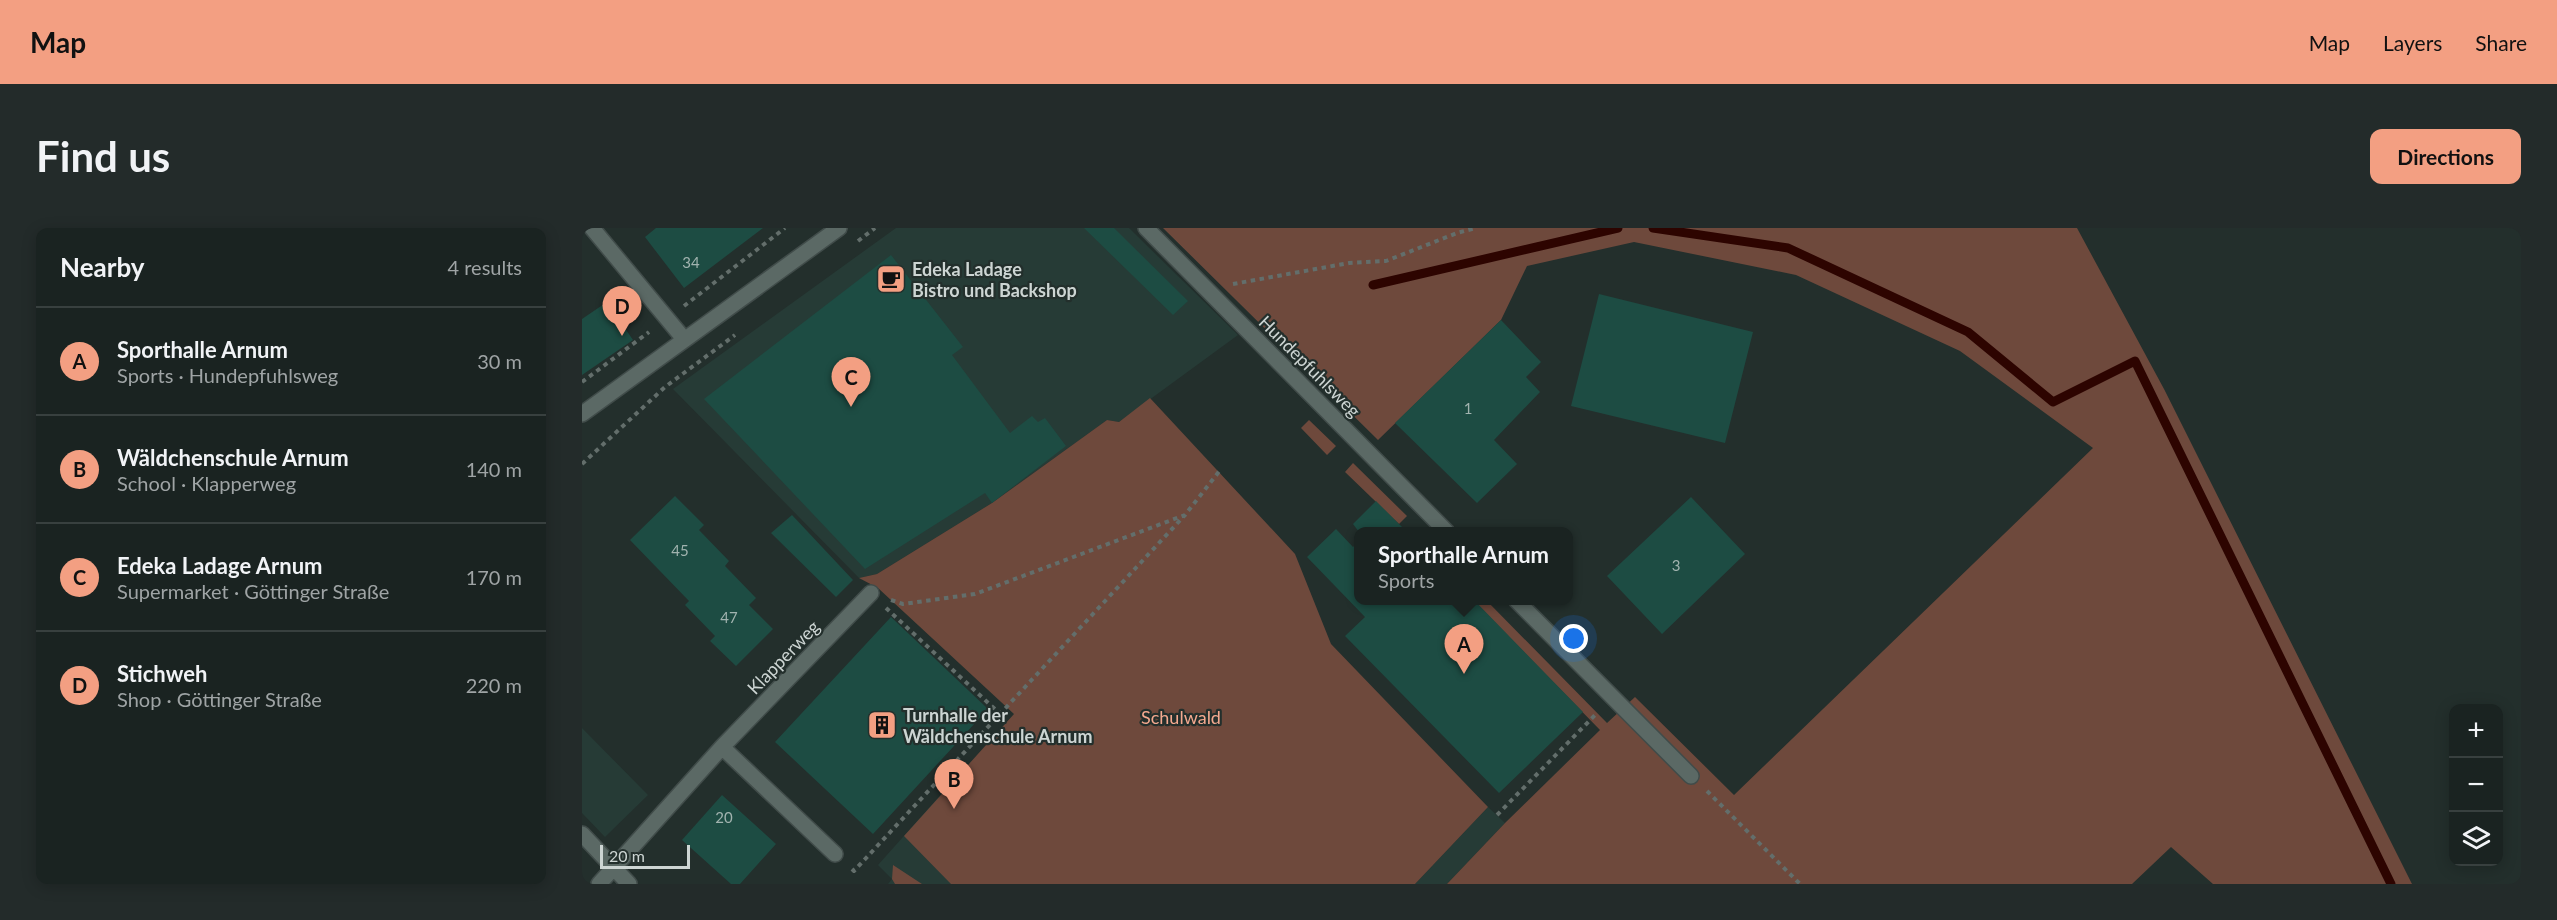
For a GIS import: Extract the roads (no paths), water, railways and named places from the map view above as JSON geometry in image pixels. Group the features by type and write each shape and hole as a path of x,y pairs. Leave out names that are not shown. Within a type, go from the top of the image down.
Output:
{"street":[{"path":"592,228 684,339"},
{"path":"582,414 839,228"},
{"name":"Hundepfuhlsweg","path":"1146,228 1443,527"},
{"name":"Klapperweg","path":"599,884 723,747 871,593"},
{"path":"1521,605 1691,776"},
{"path":"723,747 835,854"},
{"path":"582,834 629,884"}],"waterway":[{"path":"1373,285 1618,228"},
{"path":"1653,228 1788,248 1968,332 2053,402 2135,361 2391,884"}],"place":[{"name":"Edeka Ladage Bistro und Backshop","path":"891,279"},
{"name":"Stichweh","path":"622,336"},
{"name":"Edeka Ladage Arnum","path":"851,407"},
{"name":"Sporthalle Arnum","path":"1464,674"},
{"name":"Turnhalle der Wäldchenschule Arnum","path":"882,725"},
{"name":"Wäldchenschule Arnum","path":"954,809"}],"park label":[{"name":"Schulwald","path":"1181,717"}]}
